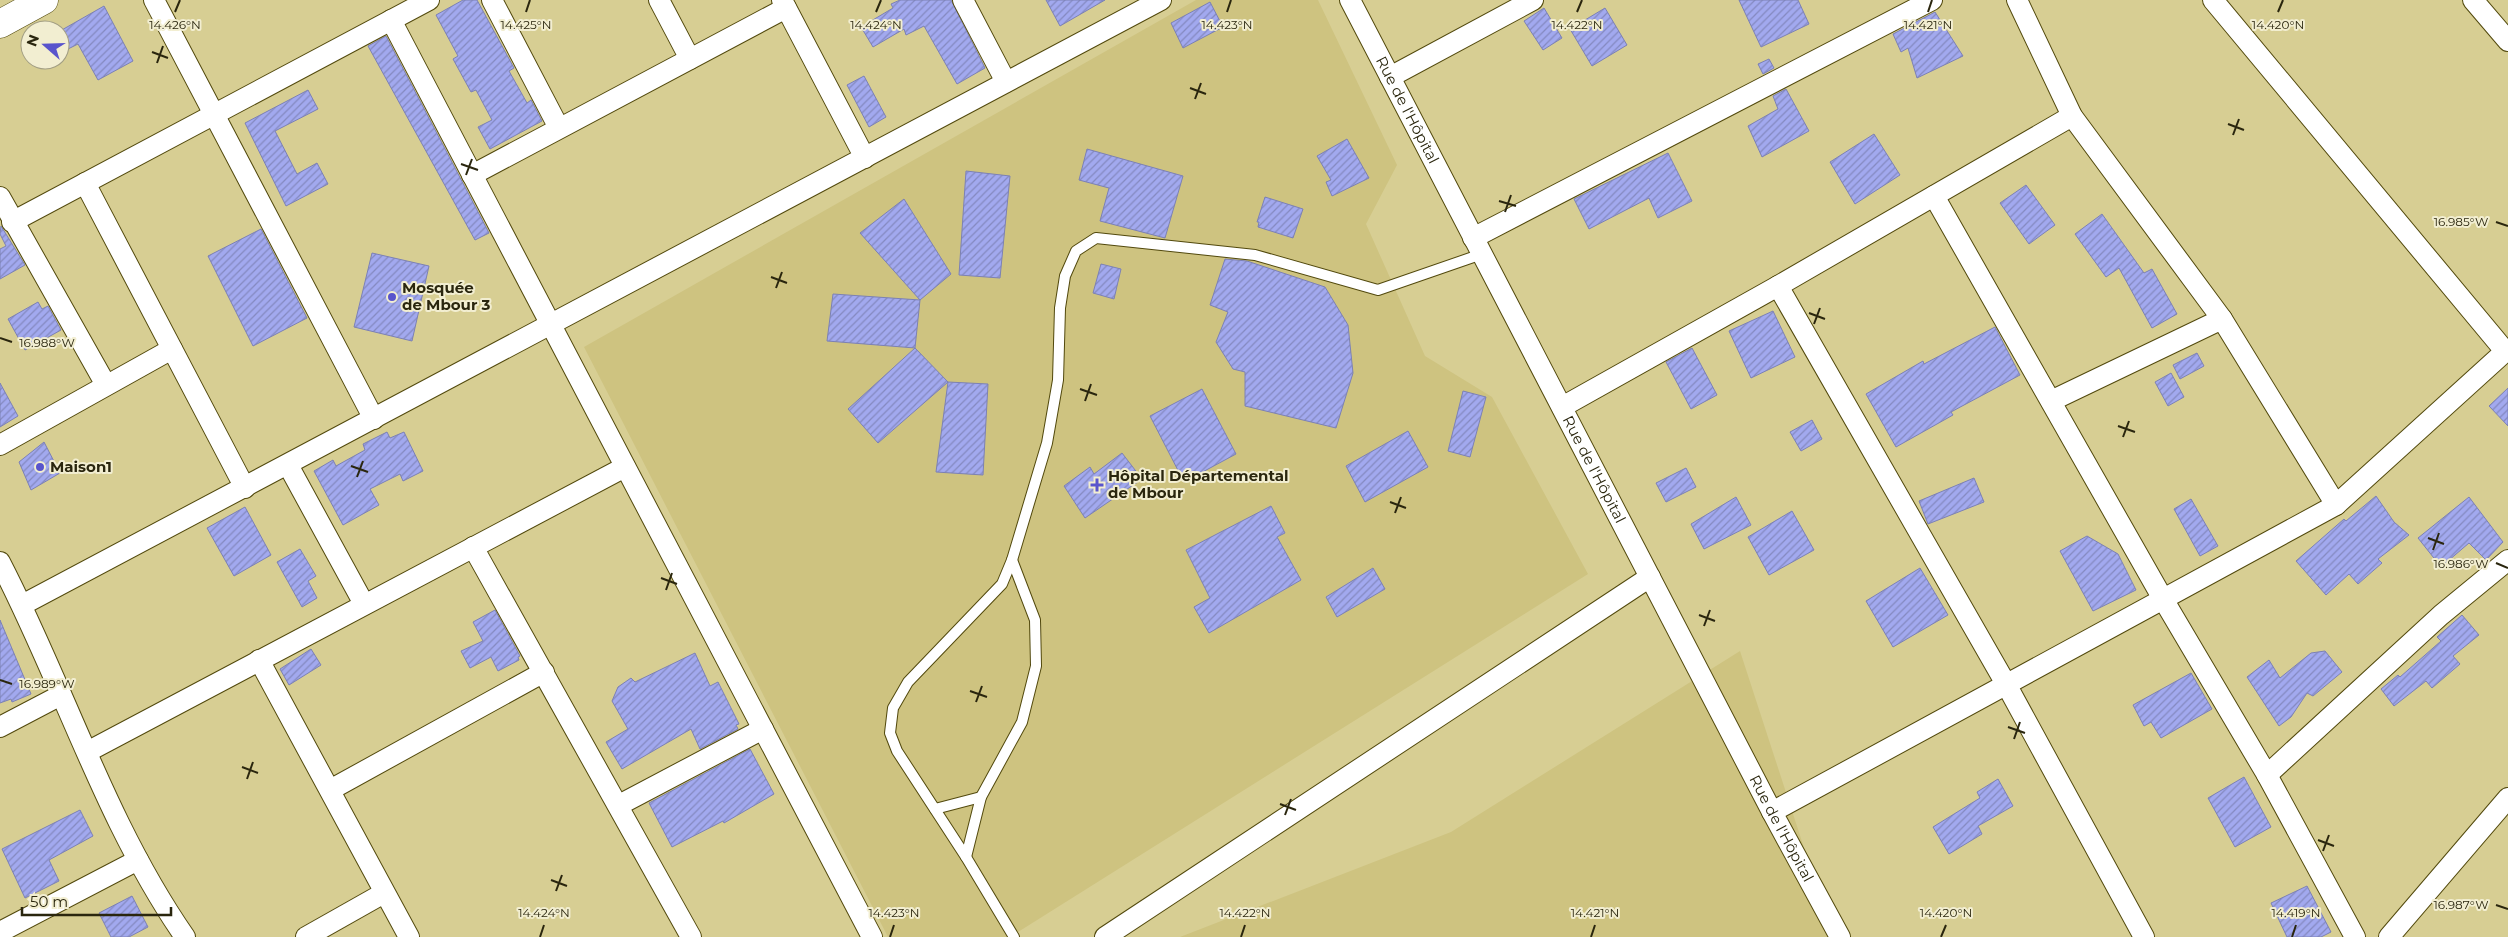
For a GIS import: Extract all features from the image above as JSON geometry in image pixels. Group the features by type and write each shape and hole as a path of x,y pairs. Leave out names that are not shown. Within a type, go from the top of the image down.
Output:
{"main road":[{"path":"0,24 44,0"}],"street":[{"path":"154,0 374,419"},
{"path":"12,222 429,0"},
{"path":"492,0 559,128"},
{"path":"659,0 690,59"},
{"path":"963,0 1006,82"},
{"path":"22,605 1161,0"},
{"name":"Rue de l'Hôpital","path":"1350,0 1772,812 1840,937"},
{"path":"1390,77 1533,0"},
{"path":"1478,246 1932,0"},
{"path":"2017,0 2072,116 2222,319 2336,505"},
{"path":"1772,812 2336,505 2507,350 2213,0"},
{"path":"2473,0 2508,41"},
{"path":"472,175 690,59 784,4 865,158"},
{"path":"391,20 872,937"},
{"path":"1562,407 1778,286 2072,116"},
{"path":"85,183 245,488"},
{"path":"1934,196 2163,599 2267,775 2355,937"},
{"path":"0,197 12,222 106,385"},
{"path":"1778,286 2006,684 2144,937"},
{"path":"2051,401 2222,319"},
{"path":"0,445 172,348"},
{"path":"288,465 364,604"},
{"path":"87,752 625,467"},
{"path":"473,547 619,805 691,937"},
{"path":"2267,775 2440,616 2508,560"},
{"path":"0,562 22,605 61,695 138,860 185,937"},
{"path":"1105,937 1650,577"},
{"path":"259,660 409,937"},
{"path":"330,790 544,672"},
{"path":"0,727 61,695"},
{"path":"619,805 763,729"},
{"path":"2389,937 2508,798"},
{"path":"0,932 138,860"},
{"path":"306,937 384,893"}],"lane":[{"path":"1014,937 966,857 897,751 890,733 893,708 908,682 1002,584 1012,560 1047,443 1058,380 1060,308 1065,276 1076,251 1096,238 1255,255 1378,290 1478,246"},
{"path":"966,857 981,797 1022,722 1036,666 1035,620 1012,560"},
{"path":"935,809 981,797"}],"shaded area":[{"name":"Hôpital Départemental de Mbour","path":"1196,0 1318,0 1397,165 1366,224 1425,356 1492,397 1588,574 1010,937 888,937 584,347"},
{"path":"1740,651 1833,937 1180,937 1451,832"}],"building":[{"path":"463,0 477,0 514,68 509,71 527,103 531,100 542,121 490,149 478,127 492,120 476,90 471,92 453,59 458,56 436,15"},
{"path":"900,0 951,0 985,68 957,84 924,26 906,35 904,29 873,47 861,27 893,8 891,4"},
{"path":"1046,0 1105,0 1060,26"},
{"path":"1739,0 1798,0 1809,24 1761,47"},
{"path":"1210,2 1223,27 1183,48 1171,23"},
{"path":"104,6 133,61 98,80 78,44 70,48 70,25"},
{"path":"1544,8 1562,38 1543,50 1524,21"},
{"path":"1605,8 1627,45 1592,66 1570,29"},
{"path":"1935,12 1963,56 1917,78 1908,48 1901,52 1893,34"},
{"path":"386,36 489,233 475,240 368,46"},
{"path":"1769,59 1774,68 1763,74 1758,64"},
{"path":"864,76 886,117 869,127 847,85"},
{"path":"1786,89 1809,131 1762,157 1748,126 1778,109 1773,96"},
{"path":"308,90 318,109 275,131 297,174 317,163 328,184 286,206 245,123"},
{"path":"1874,134 1900,175 1855,204 1830,162"},
{"path":"1347,139 1369,178 1332,196 1326,182 1331,180 1317,156"},
{"path":"1087,149 1183,176 1165,238 1100,221 1109,188 1079,180"},
{"path":"1668,153 1692,201 1658,218 1649,198 1589,229 1574,199"},
{"path":"966,171 1010,176 1000,278 959,275"},
{"path":"2026,185 2055,225 2029,244 2000,203"},
{"path":"1265,197 1303,209 1293,238 1258,227 1259,222 1257,222"},
{"path":"904,199 951,274 920,300 860,233"},
{"path":"2102,214 2144,273 2152,269 2177,314 2152,328 2119,268 2106,277 2075,234"},
{"path":"1,226 25,265 0,279 0,249 6,246 0,234"},
{"path":"261,229 307,318 253,346 208,256"},
{"name":"Mosquée de Mbour 3","path":"372,253 429,266 412,341 354,327"},
{"path":"1225,259 1247,261 1325,287 1348,325 1353,373 1336,428 1245,406 1245,372 1233,369 1216,342 1228,312 1210,305"},
{"path":"1101,264 1121,269 1114,299 1093,293"},
{"path":"833,294 920,300 915,348 827,341"},
{"path":"38,302 42,309 48,306 61,330 25,350 8,319"},
{"path":"1773,311 1795,357 1751,378 1729,331"},
{"path":"1995,327 2020,375 1951,412 1953,415 1896,447 1866,394 1923,361 1924,364"},
{"path":"915,348 948,382 878,443 848,409"},
{"path":"1692,348 1717,395 1691,409 1666,362"},
{"path":"2197,353 2204,366 2180,379 2173,365"},
{"path":"2171,373 2184,397 2168,406 2155,382"},
{"path":"948,382 988,384 983,475 936,472"},
{"path":"0,383 18,416 0,427"},
{"path":"2508,388 2508,426 2489,406"},
{"path":"1202,389 1236,454 1184,482 1150,416"},
{"path":"1463,391 1486,397 1470,457 1448,451"},
{"path":"1812,420 1822,439 1801,451 1790,432"},
{"path":"1408,431 1428,467 1365,502 1346,466"},
{"path":"387,432 390,438 404,432 423,471 403,481 400,474 370,489 379,505 343,525 314,471 333,460 336,466 365,450 363,444"},
{"name":"Maison1","path":"44,442 60,473 31,490 19,462"},
{"path":"1122,453 1142,479 1085,518 1064,486 1090,467 1094,474"},
{"path":"1686,468 1696,487 1666,502 1656,483"},
{"path":"1974,478 1984,502 1928,524 1919,501"},
{"path":"2376,496 2394,522 2409,535 2378,559 2382,563 2358,584 2349,574 2326,595 2296,561 2344,519 2346,521"},
{"path":"1736,497 1751,525 1704,549 1691,524"},
{"path":"2469,497 2503,542 2486,560 2469,543 2441,567 2418,538"},
{"path":"2191,499 2218,546 2200,556 2174,509"},
{"path":"1271,506 1285,533 1277,537 1301,580 1209,633 1194,607 1210,598 1186,550"},
{"path":"245,507 271,555 234,576 207,528"},
{"path":"1792,511 1814,550 1769,575 1748,537"},
{"path":"2087,536 2118,554 2136,590 2093,611 2060,551"},
{"path":"300,549 316,576 308,581 317,598 302,607 277,562"},
{"path":"1373,568 1385,589 1337,617 1326,597"},
{"path":"1920,568 1948,615 1893,647 1866,601"},
{"path":"495,610 520,656 518,657 519,660 498,671 491,657 470,668 461,651 483,641 473,622"},
{"path":"2462,615 2479,635 2453,656 2460,664 2432,688 2426,681 2394,706 2381,689 2398,675 2400,677 2441,641 2437,637"},
{"path":"0,620 31,694 12,702 11,699 0,703"},
{"path":"311,649 321,665 289,685 280,669"},
{"path":"2325,651 2342,672 2313,696 2307,693 2291,717 2279,726 2247,677 2269,660 2280,678 2311,653"},
{"path":"695,653 710,686 718,682 739,724 736,725 738,729 700,749 691,729 622,769 606,742 628,729 612,701 618,687 631,678 635,682"},
{"path":"2191,673 2212,709 2161,738 2151,722 2144,726 2133,705"},
{"path":"750,749 774,794 724,823 723,821 672,847 649,803"},
{"path":"2244,777 2271,827 2235,847 2208,798"},
{"path":"1998,779 2013,806 1978,826 1982,834 1949,854 1933,827 1980,798 1977,792"},
{"path":"80,810 93,836 49,860 59,881 25,898 2,849"},
{"path":"2307,886 2331,932 2321,937 2287,937 2271,903"},
{"path":"132,896 148,927 129,937 111,937 99,913"}],"place":[{"name":"Mosquée de Mbour 3","path":"392,297"},
{"name":"Maison1","path":"40,467"},
{"name":"Hôpital Départemental de Mbour","path":"1097,485"}]}
